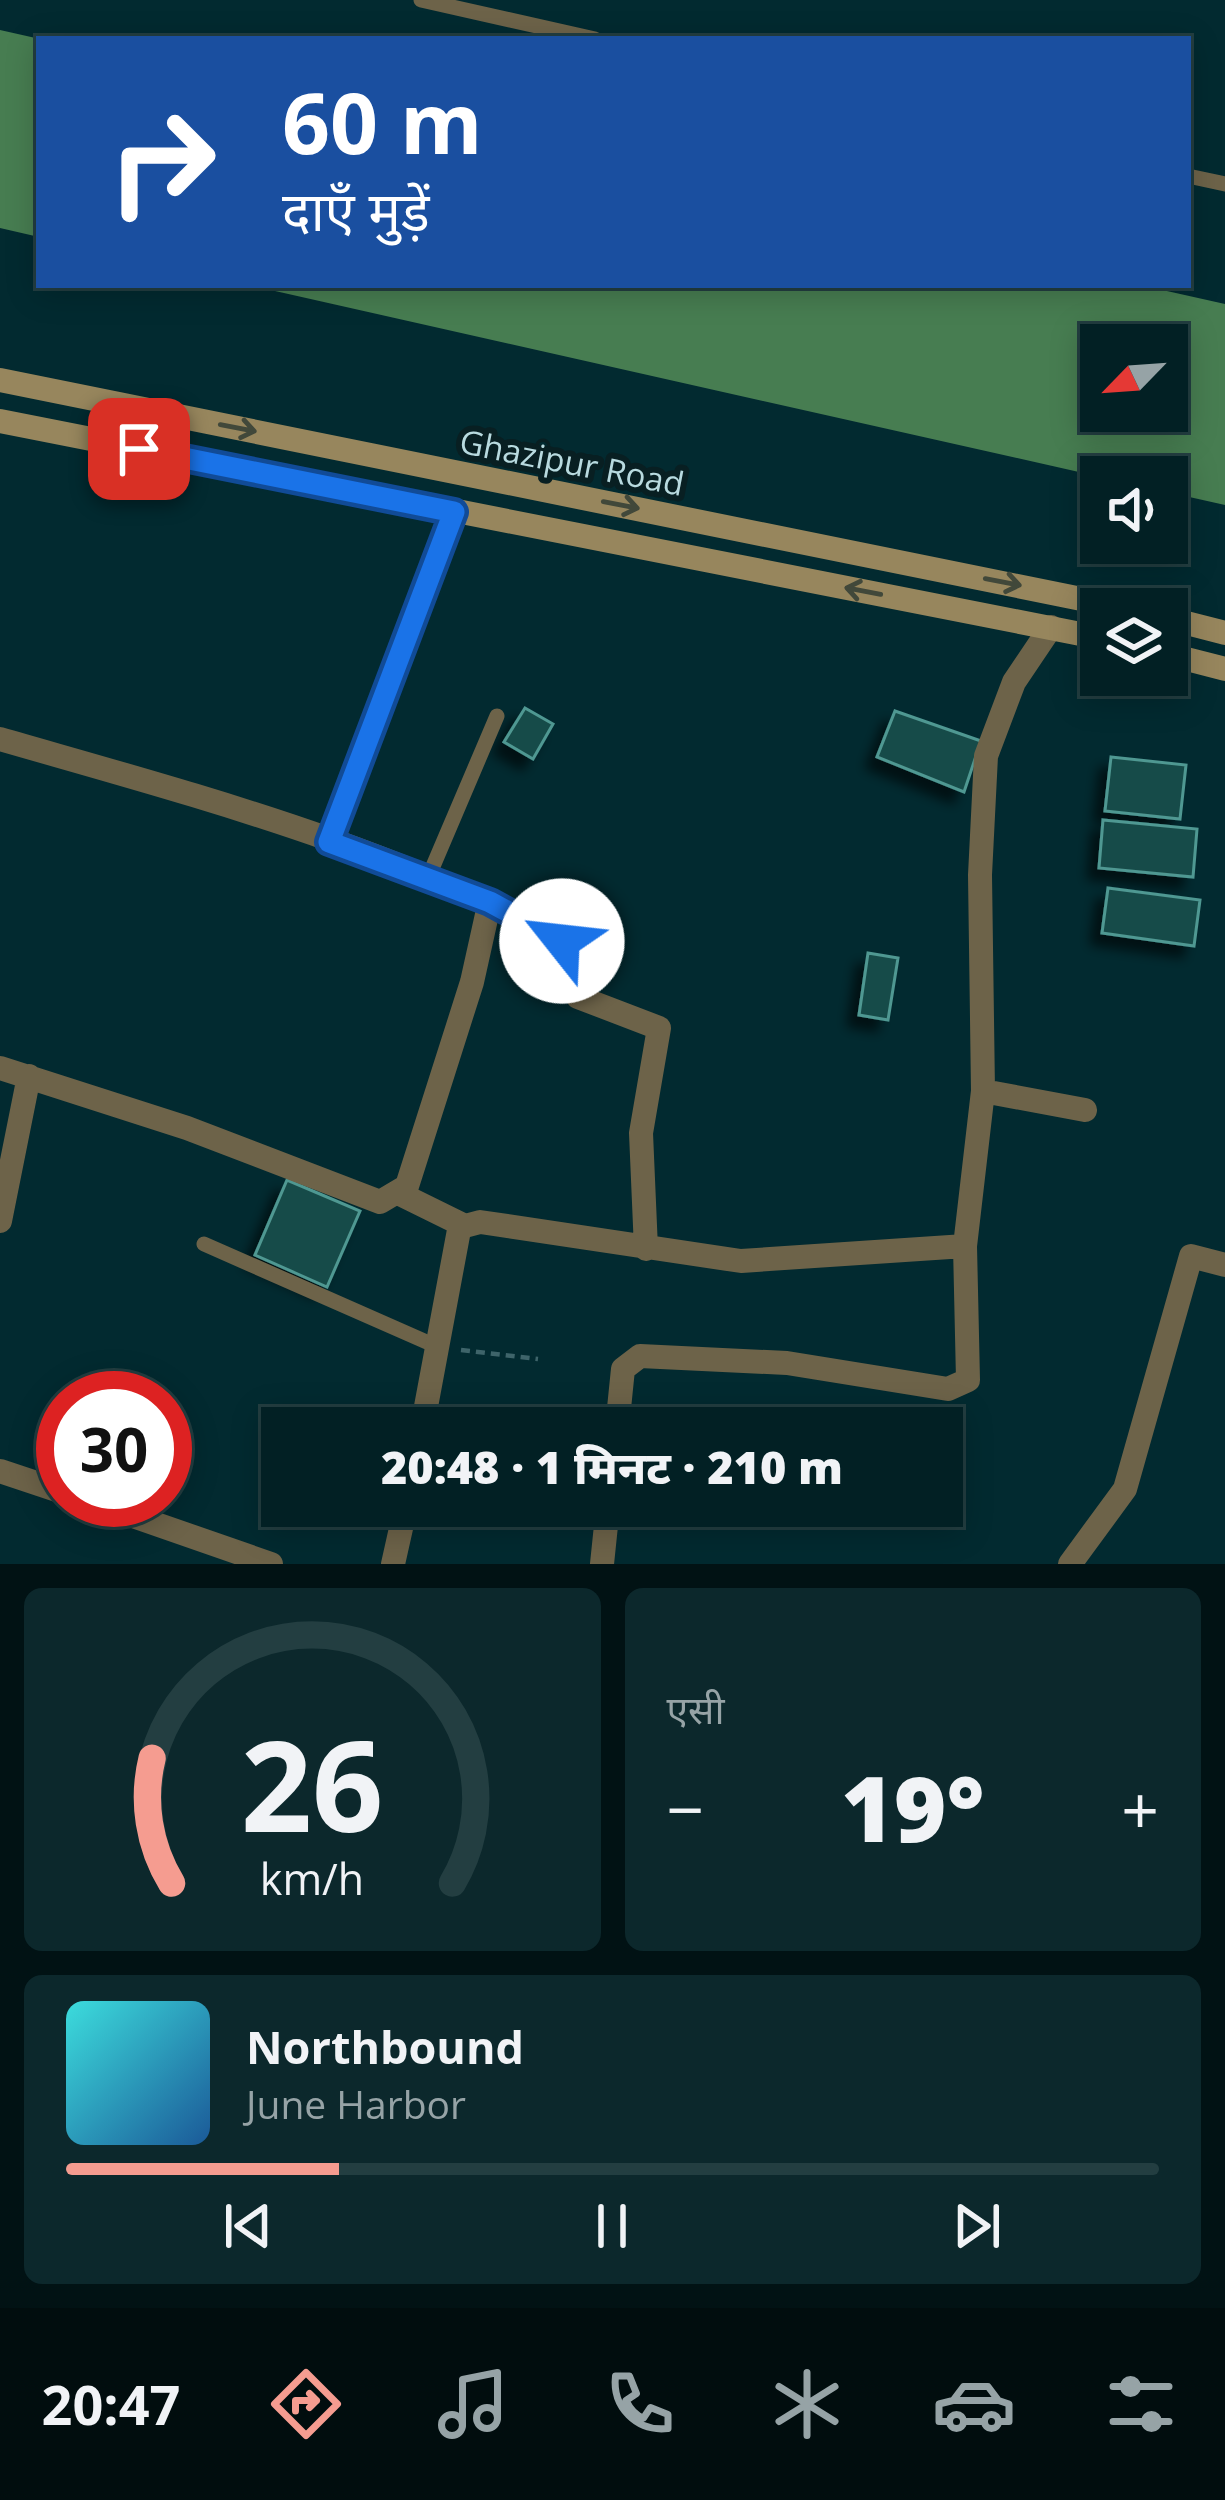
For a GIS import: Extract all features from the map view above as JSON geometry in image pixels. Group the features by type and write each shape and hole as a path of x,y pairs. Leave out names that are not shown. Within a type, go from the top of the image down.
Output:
{"main road":[{"name":"Ghazipur Road","path":"0,380 1080,599"},
{"path":"0,421 1080,633"},
{"path":"1188,623 1225,633"},
{"path":"1188,659 1225,669"}],"street":[{"path":"329,842 454,512"},
{"path":"619,1407 623,1369 640,1356 788,1363 948,1389 962,1385 970,1372 965,1246 983,1091 980,874 986,757 1014,682 1051,627"},
{"path":"0,740 218,801 428,878 490,902 591,958 578,997 658,1028 641,1133 646,1249"},
{"path":"400,1194 472,982 490,902"},
{"path":"0,1068 380,1202 400,1194 465,1226"},
{"path":"0,1221 29,1076"},
{"path":"983,1091 1084,1110"},
{"path":"426,1407 459,1231 465,1226 480,1222 741,1262 965,1246"},
{"path":"1070,1564 1125,1489 1191,1256 1225,1265"},
{"path":"0,1471 36,1483"},
{"path":"165,1527 271,1564"},
{"path":"393,1564 401,1527"},
{"path":"602,1564 606,1527"}],"lane":[{"path":"422,0 582,36"},
{"path":"1191,177 1225,184"},
{"path":"428,878 497,716"},
{"path":"204,1244 438,1347"}],"path":[{"path":"438,1347 538,1359"}],"shaded area":[{"path":"0,30 36,38 36,236 0,228"},
{"path":"261,288 1153,288 1225,304 1225,505 1188,497 1188,456 1080,456 1080,472"}],"building":[{"path":"525,708 553,724 533,759 504,742"},
{"path":"895,711 981,741 964,792 877,757"},
{"path":"1111,757 1186,765 1180,819 1105,811"},
{"path":"1103,820 1197,829 1193,877 1099,868"},
{"path":"1108,888 1200,900 1194,946 1102,933"},
{"path":"868,953 898,958 888,1020 859,1015"},
{"path":"287,1180 360,1211 327,1287 255,1255"}],"route":[{"path":"139,449 454,512 329,842 490,902 562,941"}]}
